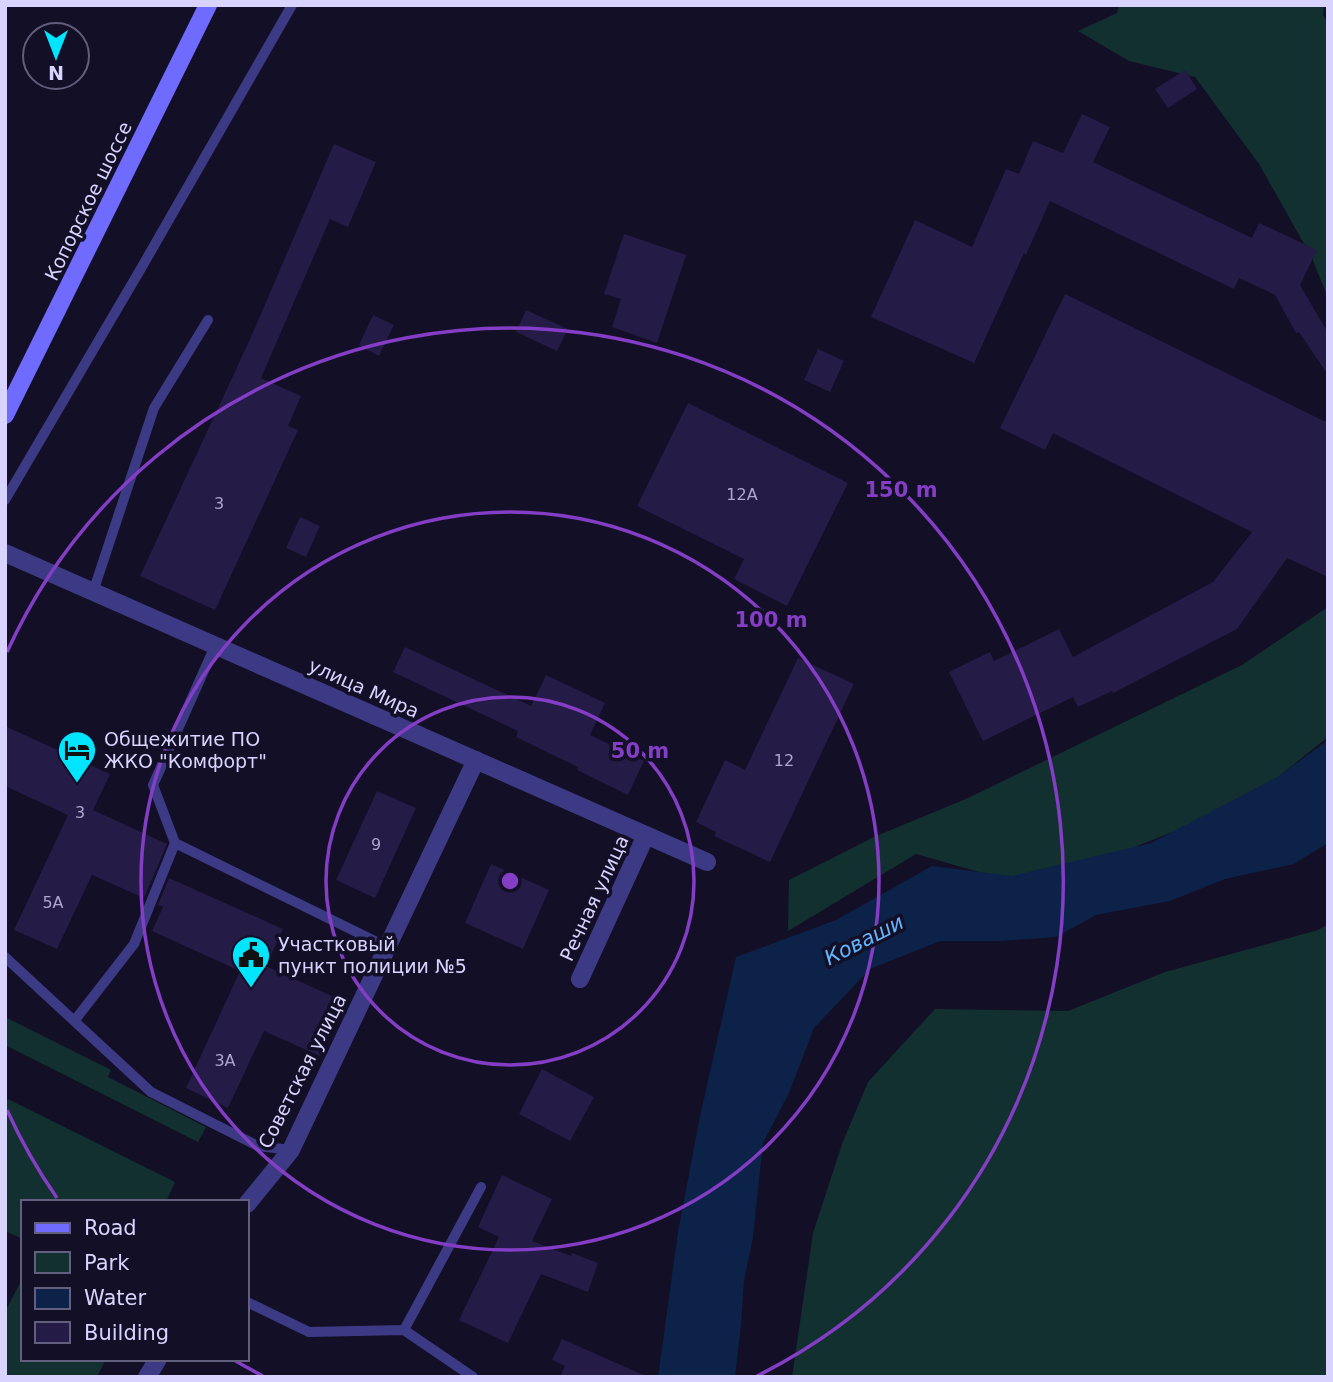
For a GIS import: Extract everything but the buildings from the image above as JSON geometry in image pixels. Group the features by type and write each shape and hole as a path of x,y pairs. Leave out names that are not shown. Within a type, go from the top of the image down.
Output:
{"main road":[{"name":"Копорское шоссе","path":"5,415 208,5"}],"street":[{"name":"улица Мира","path":"5,553 706,862"},
{"name":"Советская улица","path":"248,1203 291,1150 477,760"},
{"name":"Речная улица","path":"580,979 646,835"},
{"path":"147,1377 157,1361"}],"lane":[{"path":"5,500 292,5"},
{"path":"93,592 154,408 208,320"},
{"path":"215,646 152,785 175,843 387,947"},
{"path":"75,1020 134,944 175,843"},
{"path":"6,958 151,1092 258,1146 291,1150"},
{"path":"404,1330 481,1187"},
{"path":"248,1302 309,1332 404,1330 473,1377"}],"green space":[{"path":"1119,5 1324,5 1323,15 1328,24 1328,298 1312,258 1259,164 1195,77 1129,61 1078,31 1117,13"},
{"path":"1328,607 1328,737 1278,777 1197,822 1110,857 1014,882 916,854 788,931 789,880 874,837 968,798 1242,665"},
{"path":"1328,924 1328,1377 792,1377 813,1233 842,1144 868,1082 935,1009 1068,1011 1165,972 1318,930"},
{"path":"5,1017 111,1070 108,1077 206,1127 198,1142 5,1045"},
{"path":"8,1099 175,1182 167,1200 21,1200 21,1238 5,1231 5,1104"},
{"path":"21,1281 21,1361 105,1361 97,1377 5,1377 5,1312"}],"water":[{"name":"Коваши","path":"1328,740 1328,843 1294,864 1225,879 1170,901 1096,915 1056,937 1002,941 940,941 870,969 814,1028 789,1093 763,1143 753,1237 744,1281 735,1377 658,1377 678,1232 700,1116 736,957 836,920 932,866 1012,876 1151,843 1279,776"}],"place":[{"name":"Общежитие ПО ЖКО \"Комфорт\"","path":"77,784"},
{"name":"Участковый пункт полиции №5","path":"251,989"}]}
